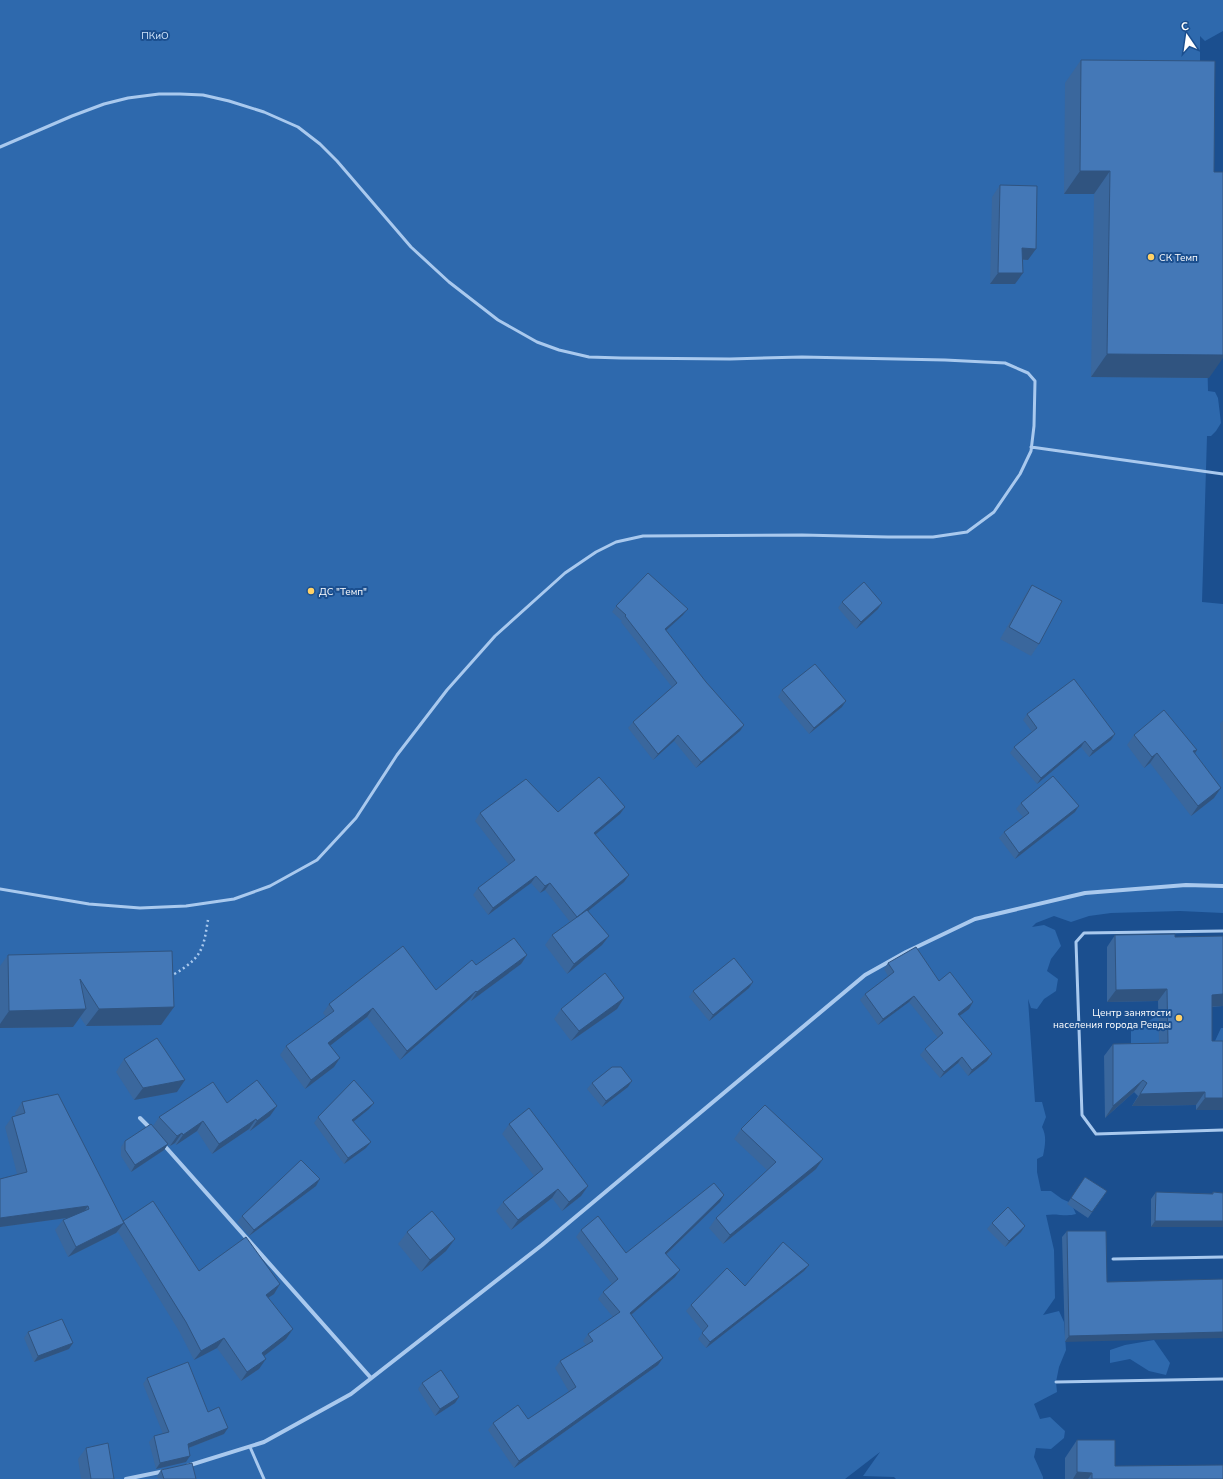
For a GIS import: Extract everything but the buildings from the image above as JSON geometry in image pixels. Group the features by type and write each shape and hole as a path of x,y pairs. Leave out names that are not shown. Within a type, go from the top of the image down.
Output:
{"street":[{"path":"182,1467 264,1442 351,1394 542,1245 865,975 906,952 975,919 1085,893 1186,885 1223,886"},
{"path":"140,1118 156,1136"},
{"path":"161,1142 371,1378"},
{"path":"126,1479 168,1470"}],"lane":[{"path":"0,147 72,116 128,98 158,94 203,95 229,101 264,112 298,127 320,144 412,247 449,282 498,320 537,342 559,350 589,357 730,359 810,357 1005,363 1028,373 1034,381 1034,426 1031,447 1020,474 994,512 967,532 933,537 802,535 643,536 616,542 596,552 565,573 495,636 447,690 402,749 356,818 317,860 270,886 234,899 186,906 140,908 90,904 0,890"},
{"path":"1031,447 1223,474"},
{"path":"1223,931 1084,933 1076,942 1082,1115 1096,1134 1223,1130"},
{"path":"1113,1259 1223,1257"},
{"path":"1056,1382 1223,1379"},
{"path":"250,1447 264,1479"}],"path":[{"path":"166,978 178,974 200,953 206,935 210,902"}],"green space":[{"name":"ПКиО","path":"0,0 1223,0 1223,31 1205,41 1200,36 1200,62 1208,391 1215,392 1218,398 1221,423 1211,436 1207,436 1202,602 1223,604 1223,913 1180,911 1111,913 1089,916 1071,922 1054,916 1036,923 1032,927 1044,925 1055,930 1061,946 1051,959 1047,971 1058,979 1056,991 1044,999 1037,1009 1031,1008 1028,999 1035,1102 1042,1102 1046,1117 1042,1127 1045,1137 1043,1156 1037,1159 1037,1172 1041,1191 1051,1191 1062,1199 1071,1203 1076,1214 1046,1215 1054,1250 1055,1298 1043,1315 1059,1311 1064,1322 1066,1350 1059,1367 1056,1382 1057,1392 1034,1404 1040,1419 1050,1417 1065,1431 1064,1438 1051,1449 1036,1448 1034,1457 1043,1479 896,1479 894,1477 863,1476 880,1452 845,1479 0,1479"},
{"path":"1159,1016 1159,1055 1131,1055 1131,1030"},
{"path":"1221,1028 1223,1028 1223,1043 1215,1041"},
{"path":"1154,1340 1170,1363 1166,1375 1149,1371 1130,1359 1110,1363 1110,1350 1125,1345"}],"place":[{"name":"СК Темп","path":"1151,257"},
{"name":"ДС \"Темп\"","path":"311,591"},
{"name":"Центр занятости населения города Ревды","path":"1179,1018"}]}
